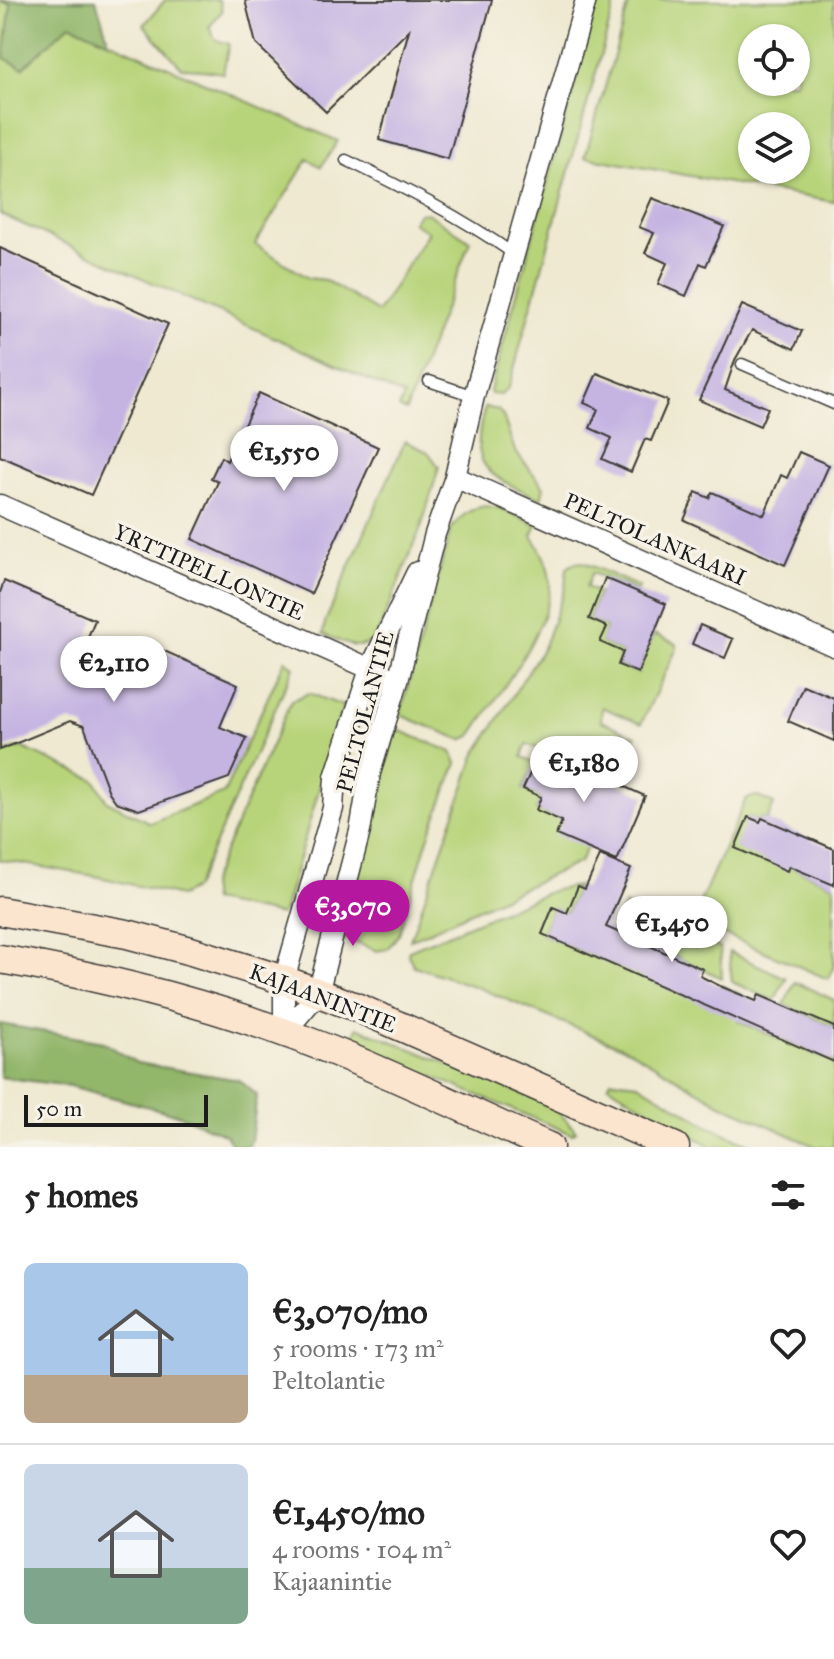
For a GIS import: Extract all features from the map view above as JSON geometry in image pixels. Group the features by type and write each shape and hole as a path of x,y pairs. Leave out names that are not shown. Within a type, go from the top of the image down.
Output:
{"main road":[{"name":"KAJAANINTIE","path":"0,911 127,934 284,980 632,1138 675,1147"},
{"path":"0,959 143,988 284,1033 337,1053 549,1147"}],"street":[{"name":"PELTOLANTIE","path":"284,1033 318,993 360,831 370,773 586,0"},
{"name":"PELTOLANKAARI","path":"455,477 832,640"},
{"name":"YRTTIPELLONTIE","path":"0,505 398,681"},
{"name":"PELTOLANTIE","path":"284,1033 284,980 333,808 335,777 370,669 435,534"}],"lane":[{"path":"346,160 415,194 514,254"},
{"path":"742,364 834,404"},
{"path":"429,381 474,396"}],"green space":[{"path":"0,0 96,0 109,42 70,24 23,68 4,58 11,4"},
{"path":"165,0 219,0 222,11 209,27 216,40 229,44 223,73 181,67 144,25"},
{"path":"598,0 616,0 509,387 501,395 491,394 490,391"},
{"path":"630,0 834,0 834,202 585,157"},
{"path":"0,1 70,24 338,141 321,167 308,159 255,244 308,278 325,280 378,312 428,232 413,222 419,213 427,213 470,241 406,411 399,408 404,396 0,214"},
{"path":"485,407 498,410 503,416 515,451 544,487 541,499 508,484 487,468 479,445"},
{"path":"405,441 428,452 439,467 421,528 378,633 366,644 353,646 323,634 325,622"},
{"path":"485,506 500,508 537,525 532,536 544,558 550,582 542,619 520,662 471,736 462,740 400,715 451,529 466,514"},
{"path":"583,562 639,587 637,591 592,573 586,587 599,593 589,619 607,627 601,642 623,652 618,665 638,673 654,634 677,644 677,648 641,724 602,707 601,721 636,736 615,782 583,768 595,738 590,738 579,766 527,744 522,757 539,764 529,775 523,789 541,797 536,810 594,831 580,862 410,940 475,756 544,646 565,588 567,568"},
{"path":"285,660 294,667 195,888 180,896 95,876 0,860 0,753 21,747 95,780 107,801 150,823 224,793"},
{"path":"309,693 343,706 284,910 280,915 212,901 210,884 291,701"},
{"path":"396,729 452,752 457,763 428,838 399,934 387,949 377,951 341,937"},
{"path":"756,796 774,804 767,820 762,818 760,822 748,817 789,866 834,885 834,966 828,979 700,924 696,911 746,799"},
{"path":"578,886 567,913 553,908 542,934 711,1006 721,985 748,998 738,1021 834,1062 834,1147 816,1147 721,1104 629,1050 479,988 414,966 408,955 409,950 554,890"},
{"path":"625,905 687,934 657,945 618,928 620,913"},
{"path":"696,937 720,948 722,978 658,949"},
{"path":"729,952 786,978 774,1001 732,982"},
{"path":"795,982 834,1000 834,1027 784,1005"},
{"path":"0,1024 103,1042 137,1063 239,1080 257,1095 251,1141 247,1147 234,1147 226,1135 179,1115 70,1086 0,1077"},
{"path":"357,1027 545,1103 558,1111 576,1131 572,1134 351,1043"},
{"path":"611,1080 638,1083 711,1127 755,1147 714,1147 707,1144 608,1085"}],"building":[{"path":"245,0 492,0 448,159 379,140 409,30 326,112 256,44"},
{"path":"652,198 724,226 706,266 700,263 686,296 658,284 667,263 645,253 654,233 639,227"},
{"path":"0,248 168,324 91,495 0,456"},
{"path":"742,305 802,331 794,349 752,330 735,360 725,390 768,408 760,426 699,400"},
{"path":"597,373 668,401 651,441 645,439 631,472 602,459 612,438 590,428 598,409 584,403"},
{"path":"259,393 378,447 311,594 192,539 218,482 211,478 221,457 227,461"},
{"path":"799,452 829,465 785,565 684,520 696,492 709,498 712,492 764,515 781,475 787,478"},
{"path":"605,578 666,604 638,673 618,665 623,652 600,642 607,627 589,619"},
{"path":"4,581 95,620 78,661 124,681 140,640 238,684 220,727 247,738 229,778 139,810 116,802 109,792 84,726 70,721 0,750 0,593"},
{"path":"700,625 733,639 725,658 692,644"},
{"path":"803,685 834,698 834,741 788,721"},
{"path":"541,749 645,796 617,861 556,835 562,821 536,810 541,797 523,789"},
{"path":"748,817 760,822 762,818 834,849 834,885 789,866 787,871 735,848"},
{"path":"600,856 631,869 606,927 703,969 700,976 720,986 756,1001 759,995 834,1027 834,1062 542,934 553,907 567,913 578,886 585,889"}]}
